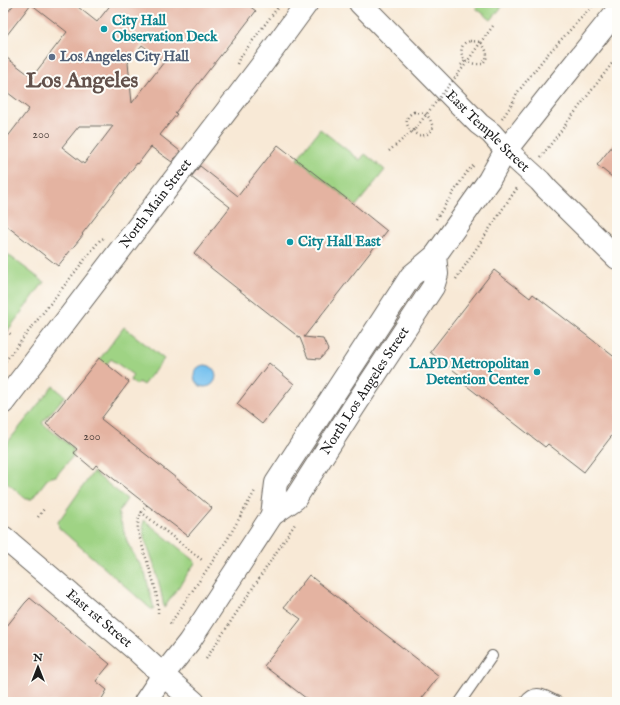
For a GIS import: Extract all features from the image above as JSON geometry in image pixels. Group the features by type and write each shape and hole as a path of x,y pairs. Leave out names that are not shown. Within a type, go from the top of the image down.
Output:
{"main road":[{"name":"North Main Street","path":"3,403 261,66 307,3"},
{"name":"East Temple Street","path":"360,3 479,124 492,133 506,150 540,181 617,258"},
{"name":"North Los Angeles Street","path":"145,702 163,675 189,642 272,515 295,498 433,287 437,274 436,256 489,180 506,150 617,11"},
{"name":"East 1st Street","path":"3,537 130,644 194,702"}],"lane":[{"path":"460,702 492,656"},
{"path":"525,702 536,693 544,695 555,701"}],"path":[{"path":"517,93 546,56 595,3"},
{"path":"389,151 412,132 465,65 493,26"},
{"path":"470,41 481,42 487,51 485,61 482,64 475,64 466,60 461,49 464,44 470,41"},
{"path":"554,141 617,57"},
{"path":"461,65 466,60"},
{"path":"424,113 428,110"},
{"path":"414,112 424,113 432,123 433,127 431,132 427,135 422,135 412,132 407,125 407,118 414,112"},
{"path":"3,329 12,335"},
{"path":"147,505 141,512 137,526 152,577 158,613"},
{"path":"38,517 44,510"},
{"path":"141,512 202,560"}],"green space":[{"path":"479,3 505,3 491,20 476,8"},
{"path":"320,129 360,160 365,154 385,170 356,206 297,159"},
{"path":"3,251 44,282 3,337"},
{"path":"124,327 164,359 143,385 139,382 136,385 130,380 133,375 111,359 106,365 99,360"},
{"path":"53,386 65,396 42,423 73,448 73,456 56,476 48,478 32,499 26,499 3,479 3,448"},
{"path":"93,472 127,499 118,513 128,544 145,573 154,609 151,609 59,528 58,522"},
{"path":"144,520 194,560 195,563 164,608 156,571 145,539 143,526"}],"water":[{"path":"205,365 213,368 216,376 213,384 205,387 197,384 194,376 197,368"}],"building":[{"name":"Los Angeles City Hall","path":"15,3 73,3 97,22 112,3 245,3 256,11 175,113 177,114 160,135 180,151 172,162 151,147 58,266 3,223 3,143 29,109 3,89 3,55 32,77 67,32 31,4 3,40 3,18","holes":["142,45 164,62 132,103 128,63","79,126 113,126 84,164 62,147"]},
{"path":"617,140 617,181 597,165"},
{"name":"City Hall East","path":"278,145 387,231 304,337 323,339 328,350 320,359 308,358 300,338 194,253 230,207 191,177 200,166 238,196"},
{"name":"LAPD Metropolitan Detention Center","path":"494,270 530,298 533,294 617,359 617,429 584,472 548,444 545,447 463,383 466,380 430,352"},
{"path":"99,358 129,382 101,419 212,508 188,536 96,465 93,469 74,453 77,449 46,424"},
{"path":"269,363 294,384 262,424 237,404"},
{"path":"309,575 439,676 419,702 311,702 264,666 301,619 284,607"},
{"path":"30,598 110,664 96,681 107,690 100,702 3,702 3,631"}],"place":[{"name":"City Hall Observation Deck","path":"104,29"},
{"name":"Los Angeles City Hall","path":"52,57"},
{"name":"City Hall East","path":"290,242"},
{"name":"LAPD Metropolitan Detention Center","path":"537,372"}],"district":[{"name":"Los Angeles","path":"82,81"}]}
